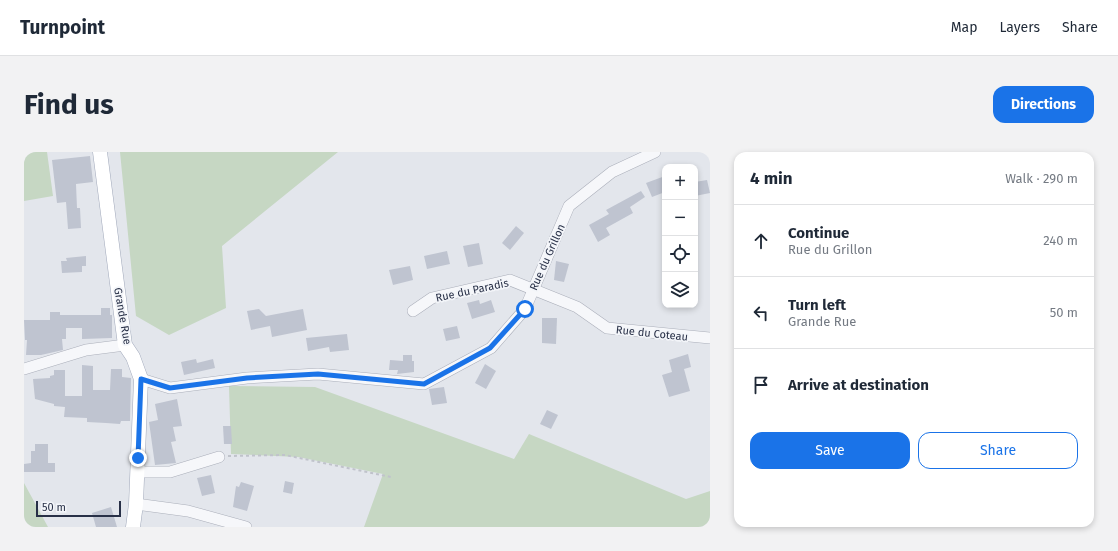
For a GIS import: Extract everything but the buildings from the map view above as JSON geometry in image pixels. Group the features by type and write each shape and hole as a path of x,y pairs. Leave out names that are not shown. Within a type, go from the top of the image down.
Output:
{"main road":[{"name":"Grande Rue","path":"100,152 125,345 133,357 141,379 138,472 133,527"}],"street":[{"name":"Rue du Grillon","path":"141,379 170,388 247,378 318,374 424,384 490,348 525,309 569,206 612,172 655,152"},
{"name":"Rue du Paradis","path":"412,311 432,298 510,280 533,288"},
{"name":"Rue du Coteau","path":"533,288 577,307 607,328 710,338"},
{"path":"24,369 86,350 125,345"},
{"path":"138,472 170,472 219,457"},
{"path":"136,504 188,511 246,527"}],"path":[{"path":"219,457 285,456 391,477"}],"green space":[{"path":"24,152 47,152 53,196 24,201"},
{"path":"120,152 338,152 222,246 226,308 169,335 136,316"},
{"path":"229,386 315,387 514,459 529,434 686,499 710,491 710,527 364,527 383,474 298,457 231,454"},
{"path":"24,483 48,527 24,527"}],"route":[{"path":"138,458 139,398 141,379 170,388 247,378 318,374 424,384 490,348 525,309"}]}
